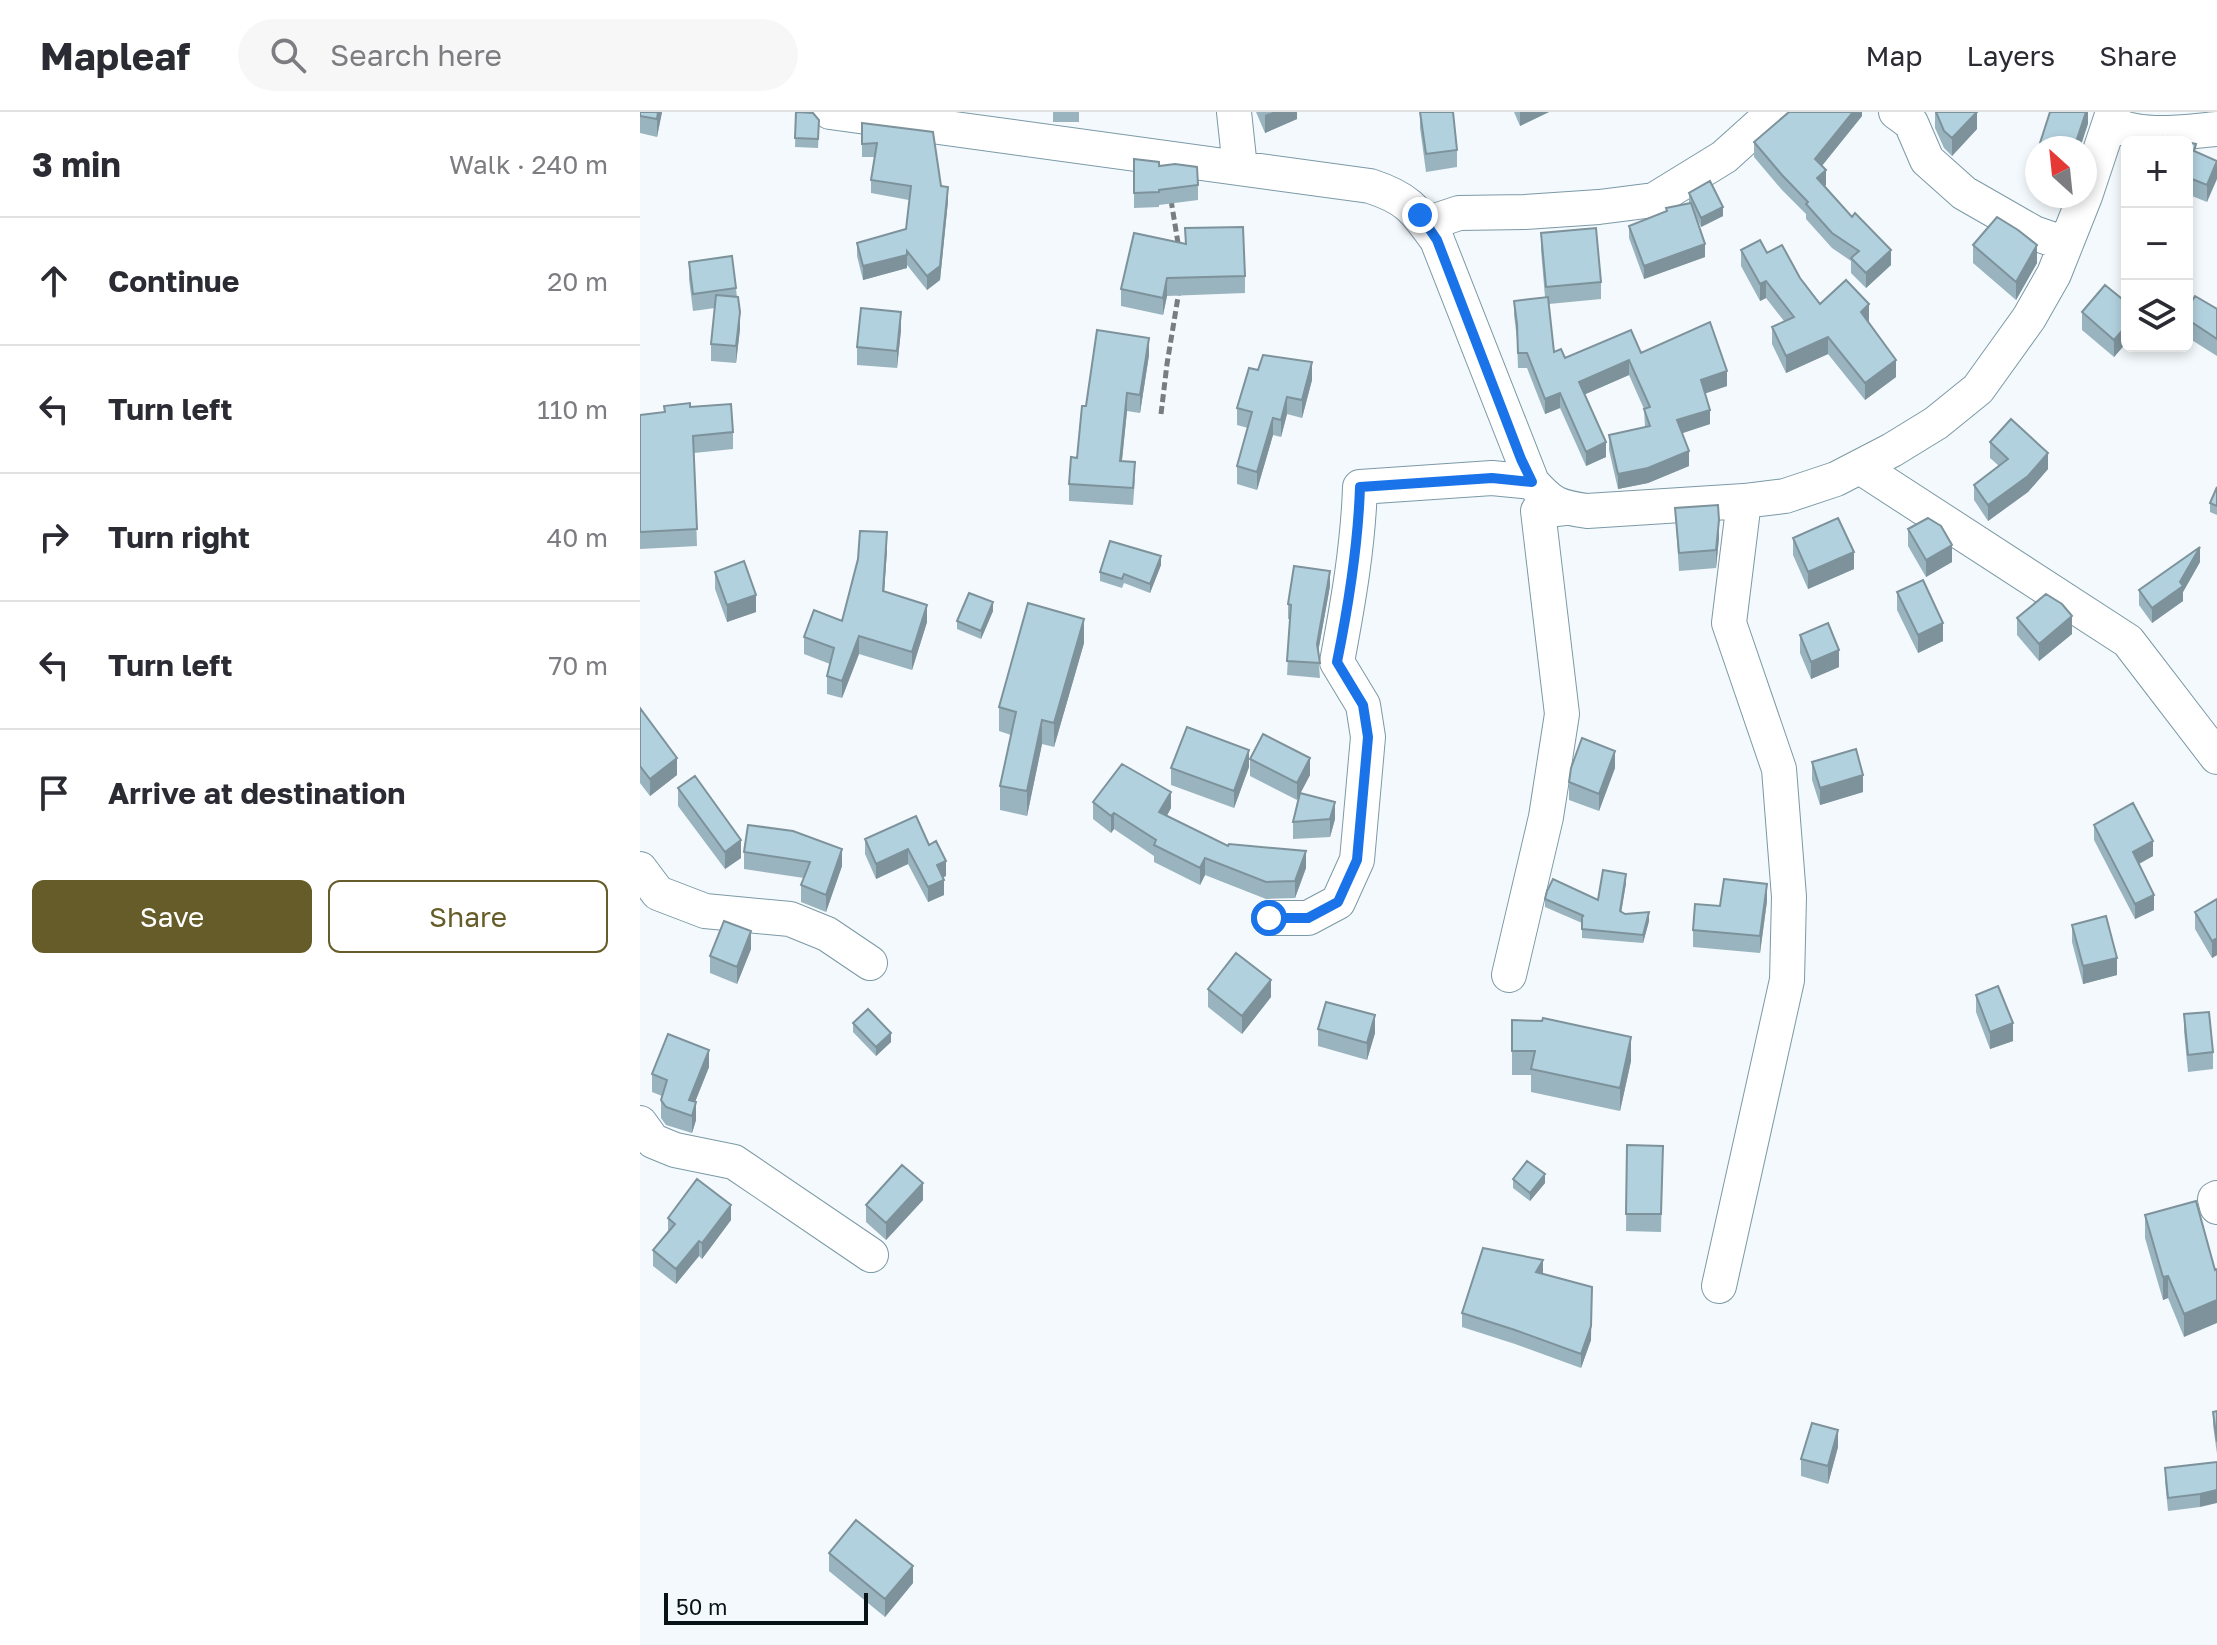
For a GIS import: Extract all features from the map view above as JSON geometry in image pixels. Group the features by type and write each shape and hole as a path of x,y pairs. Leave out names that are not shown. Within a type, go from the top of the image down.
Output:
{"street":[{"path":"830,112 1370,186 1389,192 1407,202 1437,240 1521,459 1532,482 1547,498 1565,508"},
{"path":"1234,112 1240,168"},
{"path":"1426,224 1459,213 1525,212 1654,200 1724,157 1774,112"},
{"path":"1896,112 1911,123 1927,160 1964,193 2034,233 2066,244"},
{"path":"2097,160 2111,118 2121,129 2166,133 2217,129"},
{"path":"1509,975 1546,817 1562,714 1538,511 1565,508 1587,511 1785,496 1836,479 1860,467 1936,423 1978,389 2029,318 2054,274 2080,208"},
{"path":"1860,467 2128,641 2217,757"},
{"path":"1269,918 1308,918 1338,902 1357,860 1368,737 1363,705 1337,662 1358,534 1360,487 1492,478 1532,482"},
{"path":"1719,1286 1787,980 1789,897 1779,769 1729,623 1744,501"},
{"path":"640,869 658,893 705,911 790,919 827,934 870,963"},
{"path":"640,1123 653,1141 675,1150 734,1162 871,1255"},
{"path":"2217,1198 2217,1207"}],"path":[{"path":"1171,159 1172,208 1181,260"},
{"path":"1161,414 1179,284"}],"building":[{"path":"640,112 658,112 657,119 640,116"},
{"path":"796,112 813,113 819,120 818,139 795,138"},
{"path":"1420,112 1453,112 1457,150 1426,154"},
{"path":"1789,112 1853,112 1815,159 1826,170 1817,178 1852,217 1855,213 1891,250 1866,273 1851,258 1859,251 1832,233 1754,142"},
{"path":"1936,112 1977,112 1952,138 1944,131"},
{"path":"2050,112 2086,112 2078,136 2042,136"},
{"path":"862,123 933,132 941,186 948,187 940,266 927,276 907,251 907,255 863,266 857,243 906,229 911,186 871,180 877,143 862,144"},
{"path":"2193,143 2196,144 2194,151 2217,161 2207,185 2193,179"},
{"path":"1134,159 1159,162 1159,166 1175,164 1197,167 1198,185 1134,193"},
{"path":"1710,181 1723,207 1701,218 1689,193"},
{"path":"1691,203 1705,244 1644,266 1629,226 1667,211 1666,208"},
{"path":"1997,217 2037,245 2016,282 1973,245"},
{"path":"1243,227 1245,276 1167,278 1163,298 1121,289 1134,233 1186,244 1185,228"},
{"path":"1596,228 1601,282 1546,287 1541,233"},
{"path":"1760,240 1767,253 1782,245 1800,278 1820,304 1846,280 1869,304 1861,312 1896,360 1865,383 1828,337 1786,356 1772,327 1794,317 1766,281 1760,284 1741,250"},
{"path":"732,256 736,288 693,294 689,262"},
{"path":"2105,285 2121,298 2121,332 2114,340 2082,312"},
{"path":"716,295 738,297 740,312 736,346 711,344"},
{"path":"2195,296 2217,309 2217,339 2193,323"},
{"path":"1548,297 1554,352 1561,349 1565,358 1631,330 1641,353 1710,322 1727,371 1701,380 1710,410 1677,420 1689,451 1648,468 1618,474 1609,435 1650,426 1644,409 1650,407 1629,360 1579,382 1606,442 1586,452 1560,393 1545,399 1527,353 1518,353 1514,301"},
{"path":"861,308 901,312 897,351 857,347"},
{"path":"1097,330 1149,338 1140,395 1127,393 1120,461 1135,462 1133,488 1069,484 1071,457 1077,458 1082,406 1086,406"},
{"path":"1263,355 1312,362 1302,400 1287,397 1281,420 1273,418 1257,472 1237,466 1252,412 1237,408 1249,368 1258,370"},
{"path":"690,403 690,407 731,404 733,432 693,436 697,529 640,532 640,415 665,412 664,406"},
{"path":"2011,419 2048,453 2028,476 1988,505 1974,485 2008,459 1990,442"},
{"path":"2217,487 2217,506 2210,503"},
{"path":"1718,505 1716,550 1679,553 1675,508"},
{"path":"1838,518 1854,552 1808,572 1793,538"},
{"path":"1928,518 1941,526 1952,545 1926,560 1908,529"},
{"path":"860,531 887,532 883,591 927,605 912,652 859,636 842,681 827,676 834,648 804,637 814,610 842,621 858,559"},
{"path":"1110,541 1161,556 1150,584 1124,574 1122,579 1100,572"},
{"path":"2200,547 2180,582 2183,586 2152,608 2139,590"},
{"path":"744,561 756,595 727,605 715,572"},
{"path":"1294,566 1330,571 1317,644 1320,663 1287,661 1291,605 1288,604"},
{"path":"1923,580 1943,623 1918,635 1897,592"},
{"path":"969,593 993,602 981,631 957,621"},
{"path":"2046,594 2062,604 2072,616 2039,644 2017,618"},
{"path":"1028,603 1084,619 1054,723 1042,720 1027,791 1000,786 1016,712 999,707"},
{"path":"1828,623 1839,650 1811,662 1800,635"},
{"path":"640,708 677,758 650,779 640,766"},
{"path":"1187,727 1249,750 1234,791 1171,768"},
{"path":"1263,734 1310,758 1297,783 1250,759"},
{"path":"1582,738 1615,751 1599,794 1569,782"},
{"path":"1856,749 1863,775 1820,788 1812,762"},
{"path":"1122,764 1171,792 1159,812 1228,846 1306,851 1295,881 1266,882 1205,858 1200,868 1154,845 1156,840 1114,813 1111,816 1093,802"},
{"path":"695,776 741,840 725,852 678,788"},
{"path":"1300,793 1335,802 1330,819 1293,822"},
{"path":"2133,803 2153,841 2133,852 2154,895 2135,904 2094,825"},
{"path":"916,816 929,845 936,841 946,861 937,865 944,880 928,887 908,849 876,864 865,839"},
{"path":"748,825 793,831 842,849 826,895 801,885 810,862 744,852"},
{"path":"1603,870 1626,874 1620,911 1625,914 1649,912 1643,935 1582,929 1584,916 1545,899 1553,879 1598,900"},
{"path":"1724,879 1767,884 1760,936 1693,930 1695,904 1720,906"},
{"path":"2217,899 2217,938 2212,941 2195,912"},
{"path":"2106,916 2117,958 2083,966 2072,925"},
{"path":"724,921 751,931 737,967 710,956"},
{"path":"1236,953 1271,980 1242,1016 1208,989"},
{"path":"1998,986 2013,1023 1990,1032 1976,995"},
{"path":"1326,1002 1375,1015 1367,1043 1318,1029"},
{"path":"868,1009 891,1033 876,1047 853,1023"},
{"path":"2209,1012 2213,1052 2188,1055 2184,1014"},
{"path":"1543,1018 1631,1037 1620,1088 1531,1069 1535,1051 1512,1051 1512,1020 1542,1021"},
{"path":"668,1034 709,1050 689,1100 696,1102 692,1116 666,1107 661,1100 667,1080 652,1074"},
{"path":"1627,1145 1663,1146 1661,1214 1626,1214"},
{"path":"1527,1161 1545,1174 1530,1193 1513,1179"},
{"path":"902,1165 923,1183 886,1223 866,1205"},
{"path":"697,1179 731,1205 702,1243 699,1241 676,1269 653,1250 675,1224 668,1218"},
{"path":"2196,1201 2217,1269 2217,1300 2184,1314 2168,1276 2163,1277 2145,1215"},
{"path":"1483,1248 1543,1260 1536,1272 1592,1287 1591,1326 1581,1354 1462,1313"},
{"path":"2217,1411 2217,1442 2213,1412"},
{"path":"1812,1423 1838,1430 1828,1466 1801,1459"},
{"path":"2217,1462 2217,1490 2168,1498 2165,1468"},
{"path":"856,1520 913,1566 885,1599 829,1553"}],"route":[{"path":"1269,918 1308,918 1338,902 1357,860 1368,737 1363,705 1337,662 1358,534 1360,487 1492,478 1532,482 1437,240 1420,215"}]}
